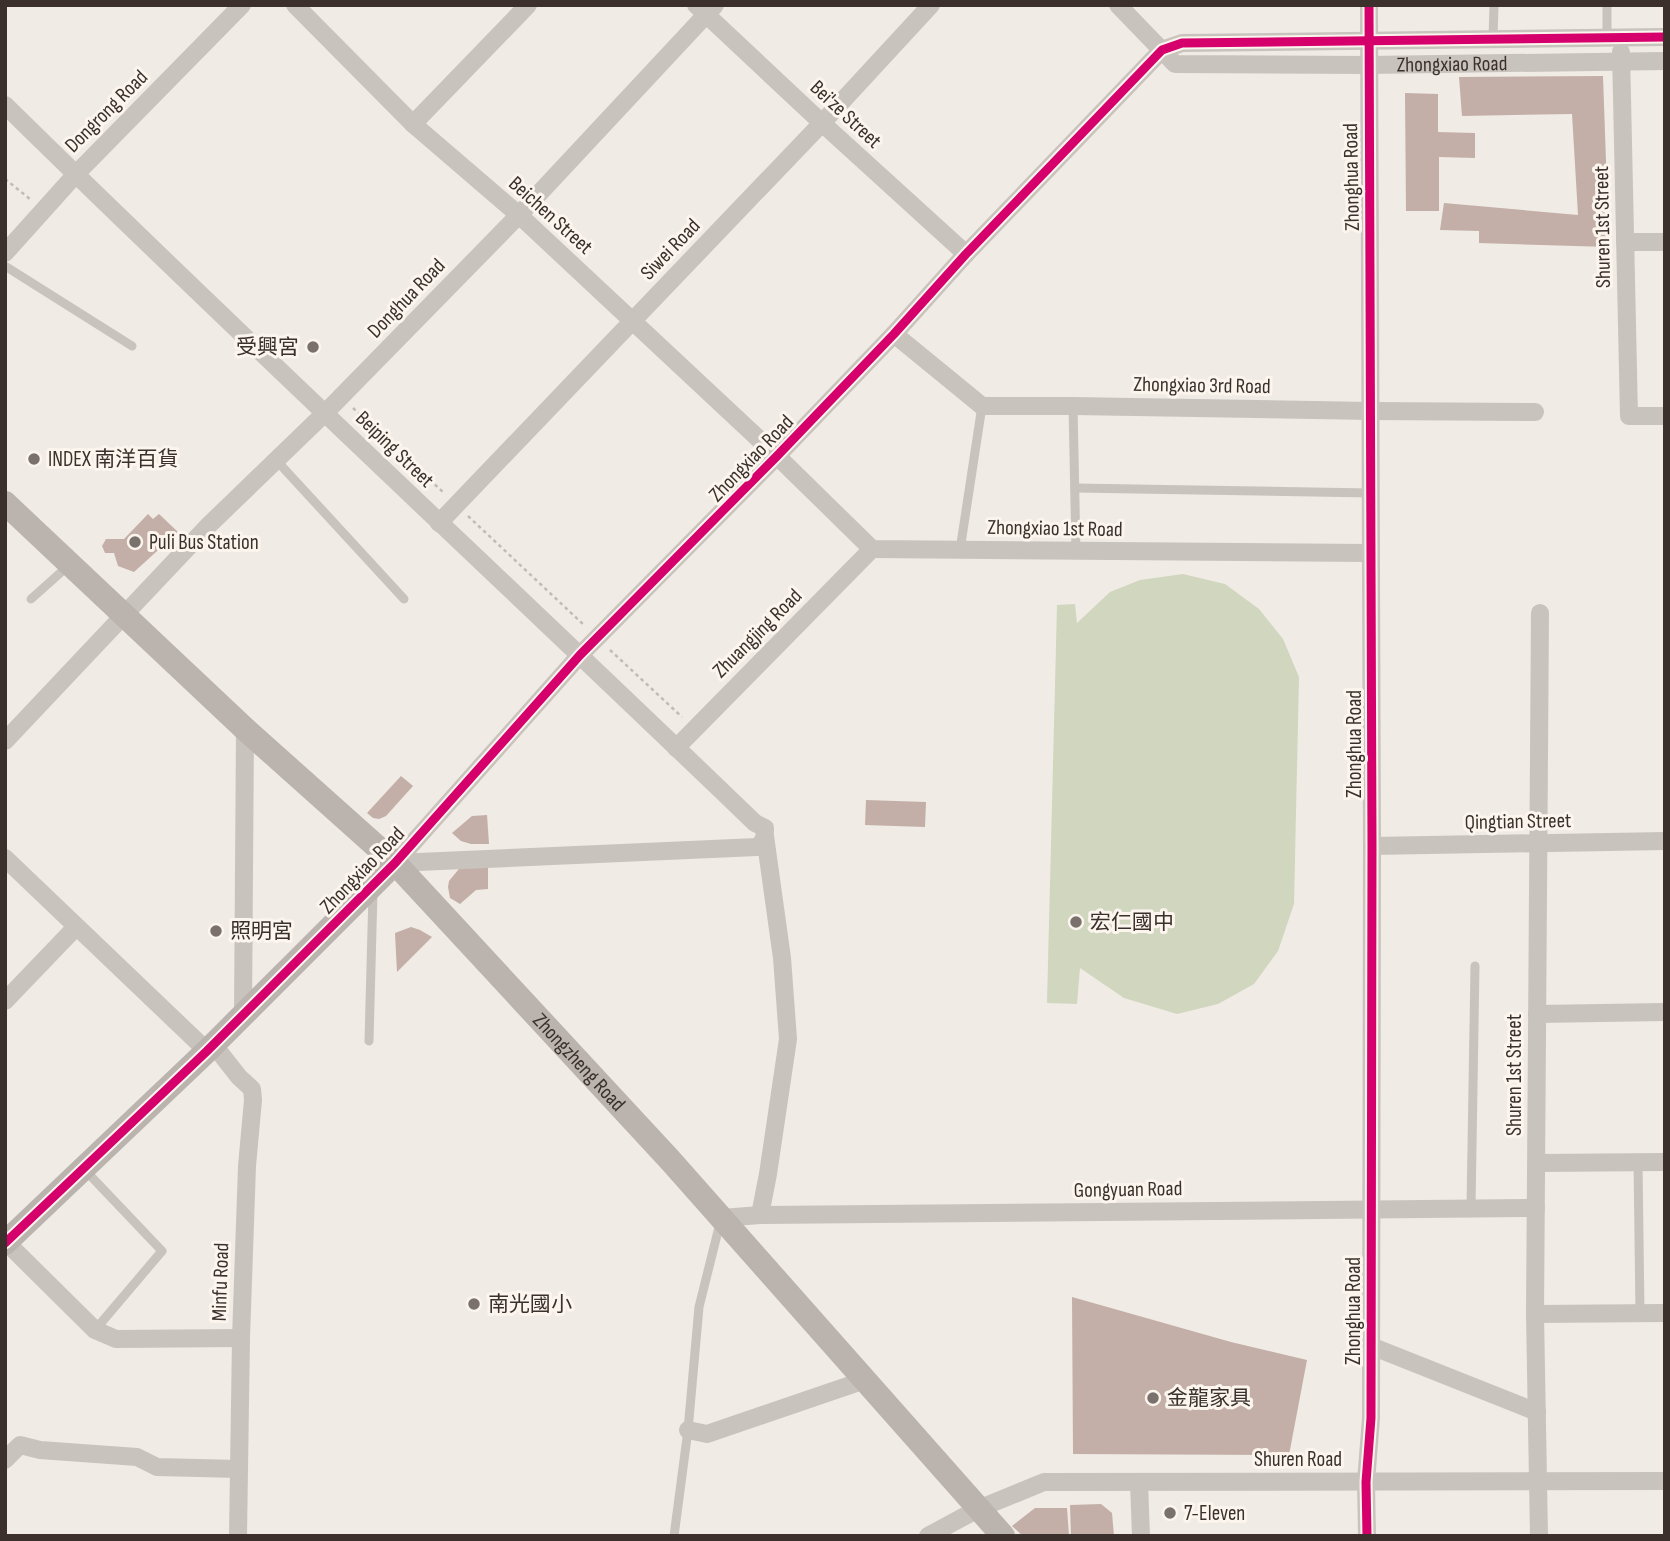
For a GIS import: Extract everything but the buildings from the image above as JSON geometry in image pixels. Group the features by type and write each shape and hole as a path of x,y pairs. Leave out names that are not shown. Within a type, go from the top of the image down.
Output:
{"main road":[{"path":"5,503 69,565"},
{"name":"Zhongzheng Road","path":"69,565 244,729 395,863 722,1218 1003,1536"},
{"name":"Zhongxiao Road","path":"6,1242 210,1048 395,863"}],"street":[{"name":"Dongrong Road","path":"5,253 76,174 242,5"},
{"name":"Beichen Street","path":"295,5 413,124 519,215 777,456"},
{"path":"413,124 528,5"},
{"name":"Siwei Road","path":"439,523 822,123 931,5"},
{"path":"1118,5 1162,50"},
{"name":"Zhonghua Road","path":"1367,1536 1366,1482 1371,1418 1372,846 1368,5"},
{"name":"Bei'ze Street","path":"706,8 822,123 966,254"},
{"name":"Donghua Road","path":"5,741 209,525 341,397 519,215 706,8"},
{"name":"Zhongxiao Road","path":"395,863 580,655 777,456 1162,50 1182,43 1665,37"},
{"name":"Shuren 1st Street","path":"1614,38 1621,62 1629,416 1665,416"},
{"name":"Zhongxiao Road","path":"1162,50 1175,64 1368,65 1665,61"},
{"name":"Beiping Street","path":"5,105 760,830"},
{"path":"1625,242 1665,242"},
{"path":"894,334 982,406"},
{"name":"Zhongxiao 3rd Road","path":"982,406 1535,412"},
{"path":"777,456 872,549"},
{"name":"Zhongxiao 1st Road","path":"872,549 1370,554"},
{"name":"Zhuangjing Road","path":"676,748 872,549"},
{"name":"Shuren 1st Street","path":"1539,1536 1535,1314 1540,613"},
{"path":"243,1014 244,729"},
{"path":"395,863 757,847 762,843 760,830"},
{"path":"760,830 782,958 788,1039 761,1215"},
{"name":"Qingtian Street","path":"1372,846 1665,841"},
{"name":"Minfu Road","path":"5,859 252,1089 241,1338 238,1536"},
{"path":"5,1001 76,927"},
{"path":"1537,1014 1665,1012"},
{"path":"1537,1163 1665,1162"},
{"name":"Gongyuan Road","path":"722,1218 761,1215 1536,1208"},
{"path":"6,1242 95,1330 116,1339 241,1338"},
{"path":"1535,1314 1665,1313"},
{"path":"1371,1346 1537,1412"},
{"path":"688,1430 708,1434 865,1380"},
{"path":"5,1460 20,1445 40,1450 137,1457 156,1467 239,1469"},
{"name":"Shuren Road","path":"928,1536 978,1508 1044,1482 1665,1481"},
{"path":"1139,1482 1141,1536"}],"lane":[{"path":"1493,39 1494,5"},
{"path":"1606,5 1614,38"},
{"path":"5,266 132,346"},
{"path":"960,550 982,406"},
{"path":"1073,406 1076,551"},
{"path":"276,460 404,598"},
{"path":"1075,488 1371,493"},
{"path":"31,599 69,565"},
{"path":"369,1041 374,884"},
{"path":"1471,1207 1475,967"},
{"path":"1638,1162 1640,1313"},
{"path":"83,1168 162,1251 95,1330"},
{"path":"674,1536 688,1430 699,1307 722,1218"}],"path":[{"path":"5,178 44,210"},
{"path":"341,397 695,729"}],"green space":[{"path":"1183,574 1225,584 1259,609 1283,639 1299,677 1294,904 1278,951 1254,984 1218,1004 1177,1014 1124,998 1080,968 1077,1004 1047,1003 1057,605 1075,604 1077,623 1110,592 1140,580"}],"cycle path":[{"path":"1367,1536 1366,1482 1371,1418 1372,846 1369,5"},
{"path":"5,1243 207,1051 395,863 580,655 777,456 1162,50 1182,43 1665,37"}],"place":[{"name":"受興宮","path":"313,347"},
{"name":"INDEX 南洋百貨","path":"34,459"},
{"name":"Puli Bus Station","path":"135,542"},
{"name":"宏仁國中","path":"1076,922"},
{"name":"照明宮","path":"216,931"},
{"name":"南光國小","path":"474,1304"},
{"name":"金龍家具","path":"1153,1398"},
{"name":"7-Eleven","path":"1170,1513"}]}
